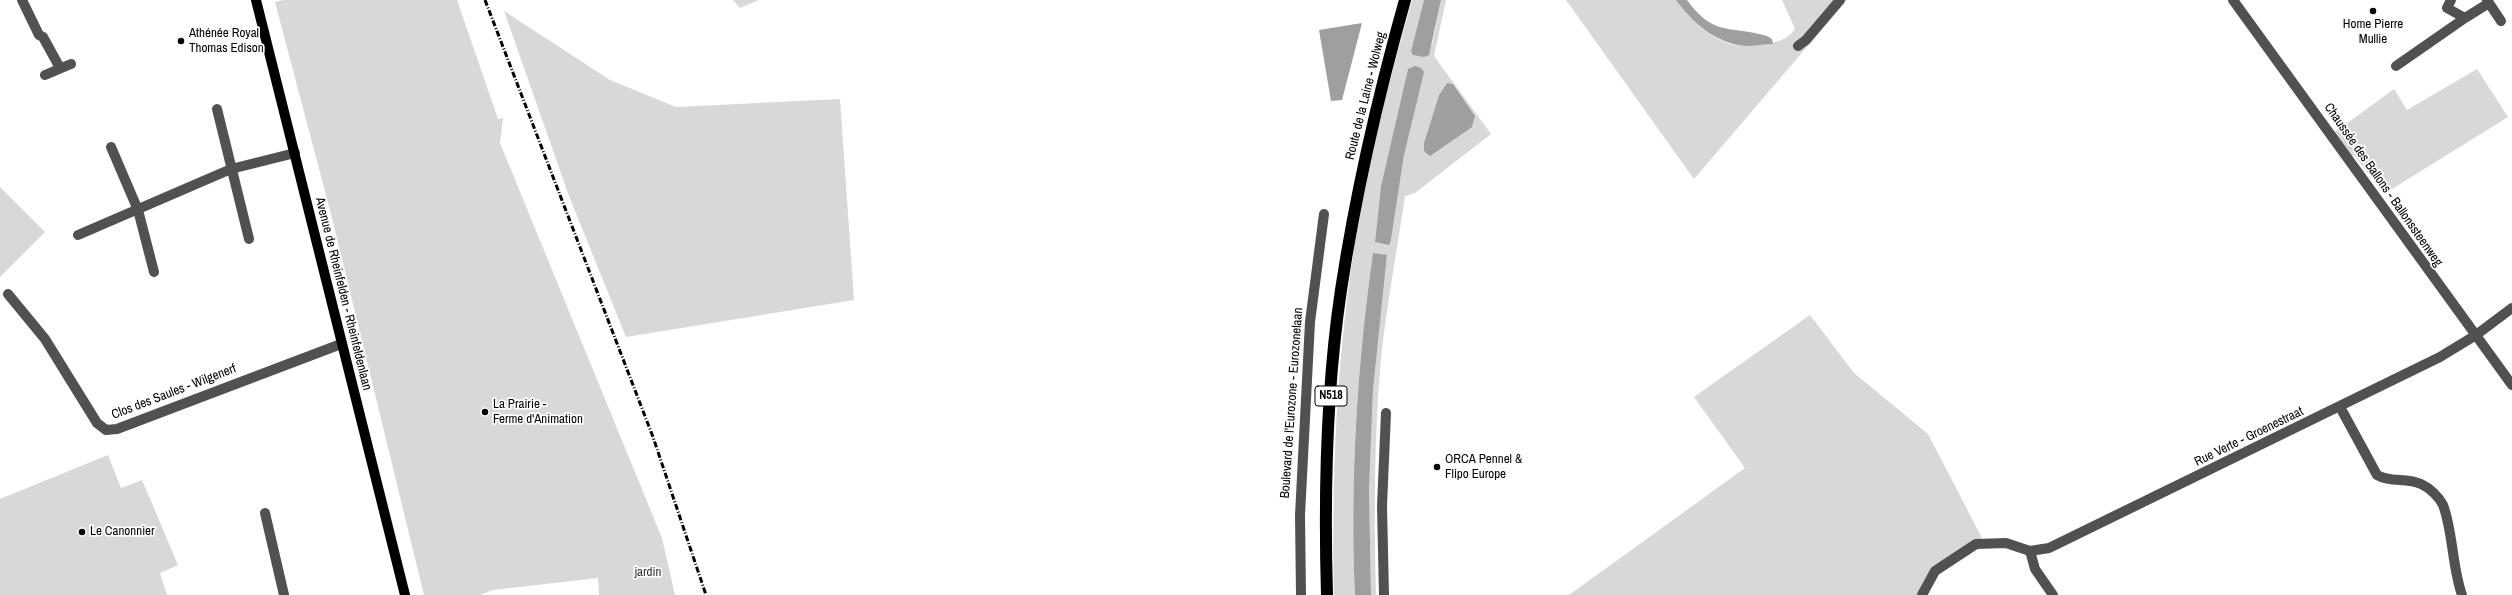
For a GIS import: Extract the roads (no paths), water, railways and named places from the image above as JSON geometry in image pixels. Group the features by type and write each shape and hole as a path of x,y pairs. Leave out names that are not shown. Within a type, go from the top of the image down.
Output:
{"highway":[{"name":"Route de la Laine - Wolweg","path":"1327,595 1329,417 1341,291 1356,199 1373,118 1405,0"}],"main road":[{"name":"Avenue de Rheinfelden - Rheinfeldenlaan","path":"256,0 405,595"}],"street":[{"path":"22,0 39,35 43,37 60,68"},
{"path":"1798,46 1806,40 1840,0"},
{"name":"Chaussée des Ballons - Ballonssteenweg","path":"2233,0 2512,385"},
{"path":"2451,0 2447,8 2465,18"},
{"path":"2396,66 2488,2 2501,21"},
{"path":"45,75 71,64"},
{"path":"216,109 249,239"},
{"path":"111,147 138,210 154,272"},
{"path":"78,235 231,168 295,153"},
{"name":"Boulevard de l'Eurozone - Eurozonelaan","path":"1301,595 1300,515 1310,322 1324,214"},
{"name":"Clos des Saules - Wilgenerf","path":"8,294 45,339 97,423 106,430 117,429 341,344"},
{"name":"Rue Verte - Groenestraat","path":"2030,551 2049,548 2440,357 2476,335 2512,308"},
{"path":"2340,407 2377,474 2389,479 2404,479 2421,484 2433,492 2443,505 2452,559 2462,595"},
{"path":"1384,595 1382,506 1386,413"},
{"path":"265,513 284,595"},
{"path":"1922,595 1935,571 1976,544 2006,543 2030,551 2035,569 2054,595"}],"railway":[{"path":"485,0 653,437 706,595"}],"place":[{"name":"Home Pierre Mullie","path":"2373,11"},
{"name":"Athénée Royal Thomas Edison","path":"181,41"},
{"name":"La Prairie - Ferme d'Animation","path":"485,412"},
{"name":"ORCA Pennel & Flipo Europe","path":"1437,467"},
{"name":"Le Canonnier","path":"82,532"}],"park label":[{"name":"jardin","path":"648,573"}]}
